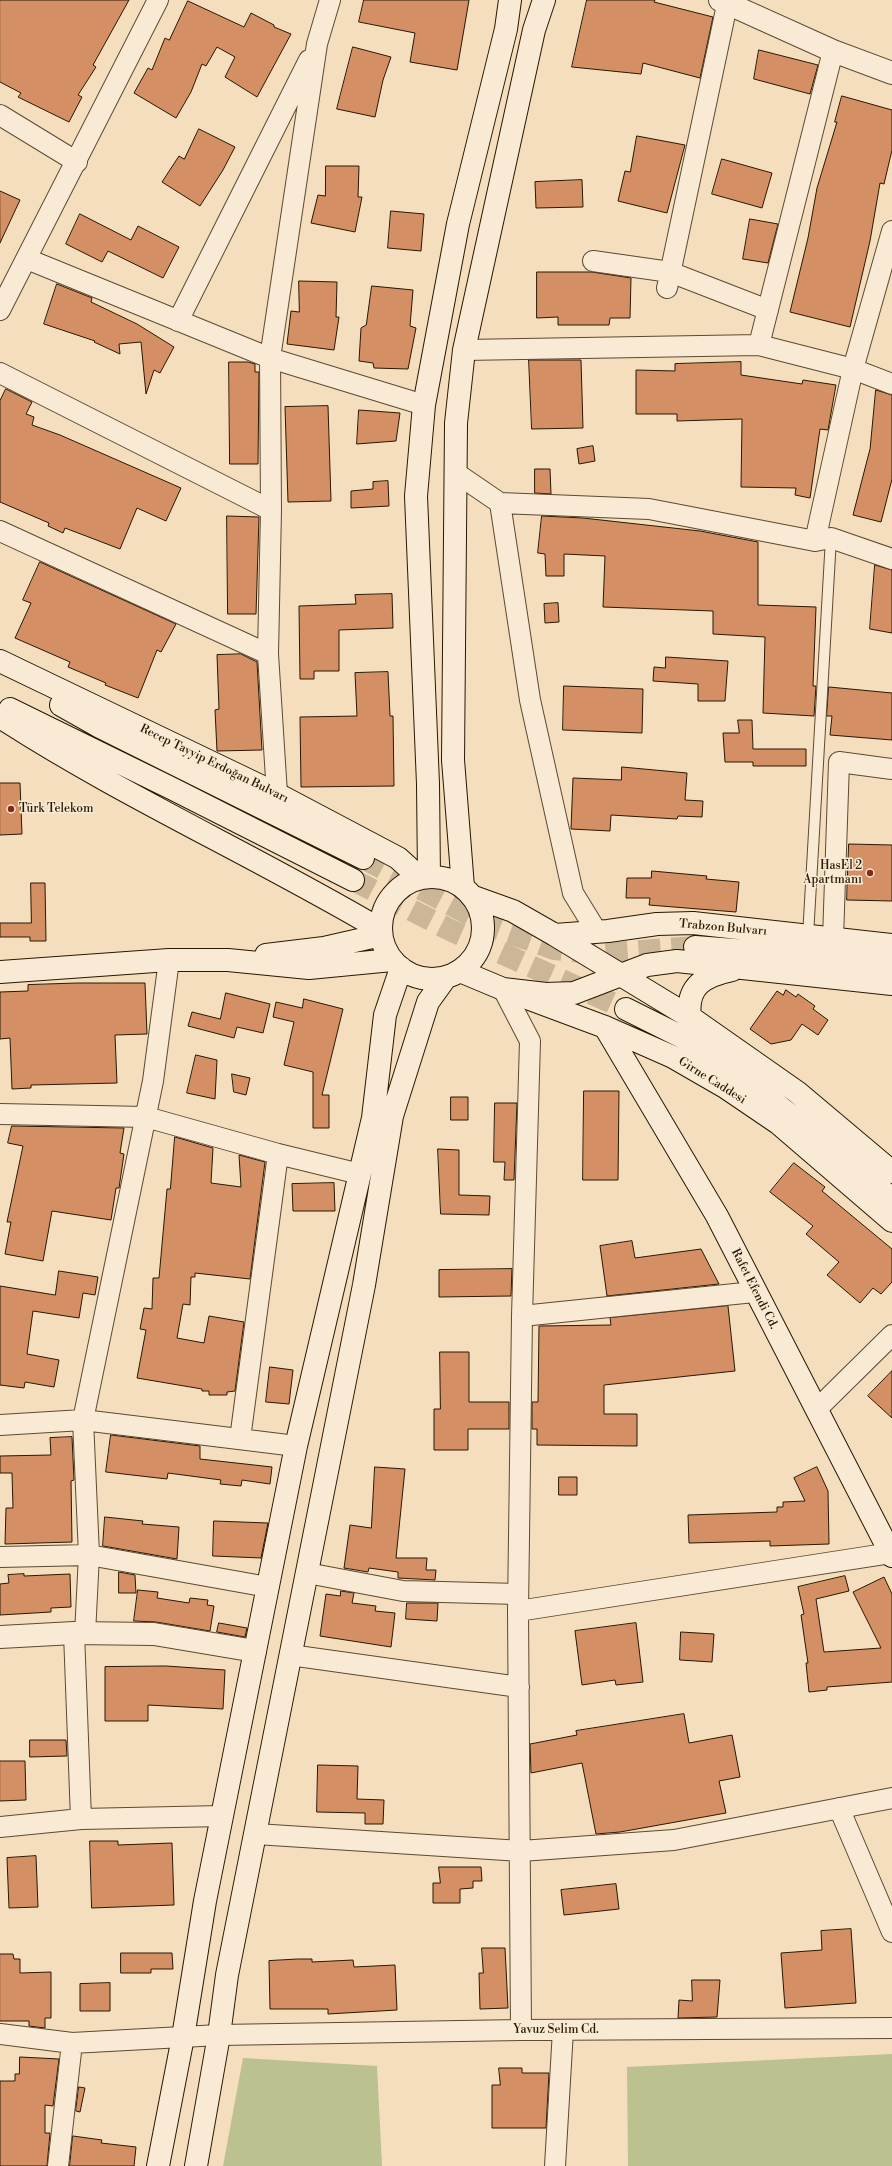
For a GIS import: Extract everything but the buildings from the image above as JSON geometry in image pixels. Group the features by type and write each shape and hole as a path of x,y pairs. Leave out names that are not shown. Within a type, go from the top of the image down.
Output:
{"main road":[{"path":"424,878 428,784 416,496 424,405 458,224 506,29 510,0"},
{"path":"196,2166 219,2035 227,1975 364,1285 392,1116 428,1002 453,974 470,962 479,951 483,937 484,923 481,909 469,892 453,760 456,423 464,350 534,30 544,0"},
{"path":"725,1 833,51 892,73"},
{"name":"Recep Tayyip Erdoğan Bulvarı","path":"0,661 278,794 398,858 424,878"},
{"path":"0,669 100,727 363,858"},
{"path":"0,704 173,789 352,880"},
{"path":"0,717 53,752 322,895 381,932"},
{"path":"892,984 739,969 677,961 647,965 618,975 574,993 546,994 502,990 453,974 423,978 396,964 386,949 381,932 382,916 388,902 397,891 408,882 436,876 451,880 469,892 513,911 555,935 618,975 690,1018 797,1092 892,1172"},
{"name":"Trabzon Bulvarı","path":"555,935 598,932 657,924 694,923 892,945"},
{"path":"228,960 324,948 381,932"},
{"path":"695,947 892,962"},
{"path":"0,972 169,960 228,960 309,968 396,964"},
{"path":"158,2166 183,2037 205,1902 296,1446 373,1118 385,1015 396,964"},
{"path":"690,1018 689,1003 696,988 707,978 739,969"},
{"name":"Girne Caddesi","path":"502,990 605,1028 673,1057 725,1087 778,1123 892,1221"},
{"name":"Girne Caddesi","path":"626,1009 684,1038 755,1088 829,1145 892,1200"},
{"name":"Rafet Efendi Cd.","path":"605,1028 716,1216 754,1292 817,1409 891,1555"},
{"path":"0,1637 79,1634 154,1634 255,1650"}],"street":[{"path":"0,310 77,162 158,0"},
{"path":"278,794 268,654 271,510 270,358 318,44 330,0"},
{"path":"669,280 725,1"},
{"path":"178,321 318,44"},
{"path":"759,345 833,51"},
{"path":"0,115 77,162"},
{"path":"823,539 853,369 892,231"},
{"path":"27,258 270,358 424,405"},
{"path":"593,261 669,280 768,310"},
{"path":"464,350 759,345 853,369 892,384"},
{"path":"0,374 271,510"},
{"path":"456,473 500,503 648,509 823,539 892,559"},
{"path":"500,503 530,700 573,894 598,932"},
{"path":"0,531 268,654"},
{"path":"833,939 838,762 892,769"},
{"path":"81,1818 79,1634 89,1555 83,1420 154,1081 169,960"},
{"path":"502,990 530,1041 522,1316 518,1602 521,1851 521,2030"},
{"path":"0,1114 146,1117 278,1154 360,1174"},
{"path":"240,1439 278,1154"},
{"path":"522,1316 754,1292"},
{"path":"817,1409 892,1335"},
{"path":"0,1425 83,1420 296,1446"},
{"path":"0,1557 89,1555 268,1587"},
{"path":"307,1573 403,1591 518,1602 891,1555"},
{"path":"290,1655 519,1687"},
{"path":"256,1834 521,1851 674,1840 892,1798"},
{"path":"839,1808 892,1932"},
{"path":"0,1826 81,1818 222,1816"},
{"name":"Yavuz Selim Cd.","path":"0,2034 72,2043 219,2035 521,2030 892,2028"},
{"path":"555,2166 563,2030"},
{"path":"58,2166 72,2043"}],"lane":[{"path":"808,936 823,539"}],"green space":[{"path":"892,2054 892,2166 628,2166 627,2067"},
{"path":"243,2058 377,2066 382,2166 223,2166"}],"tunnel":[{"path":"363,858 493,927 554,949 601,954 695,947"},
{"path":"353,880 450,930 626,1009"}],"place":[{"name":"Türk Telekom","path":"11,809"},
{"name":"HasEl 2 Apartmanı","path":"870,873"}]}
